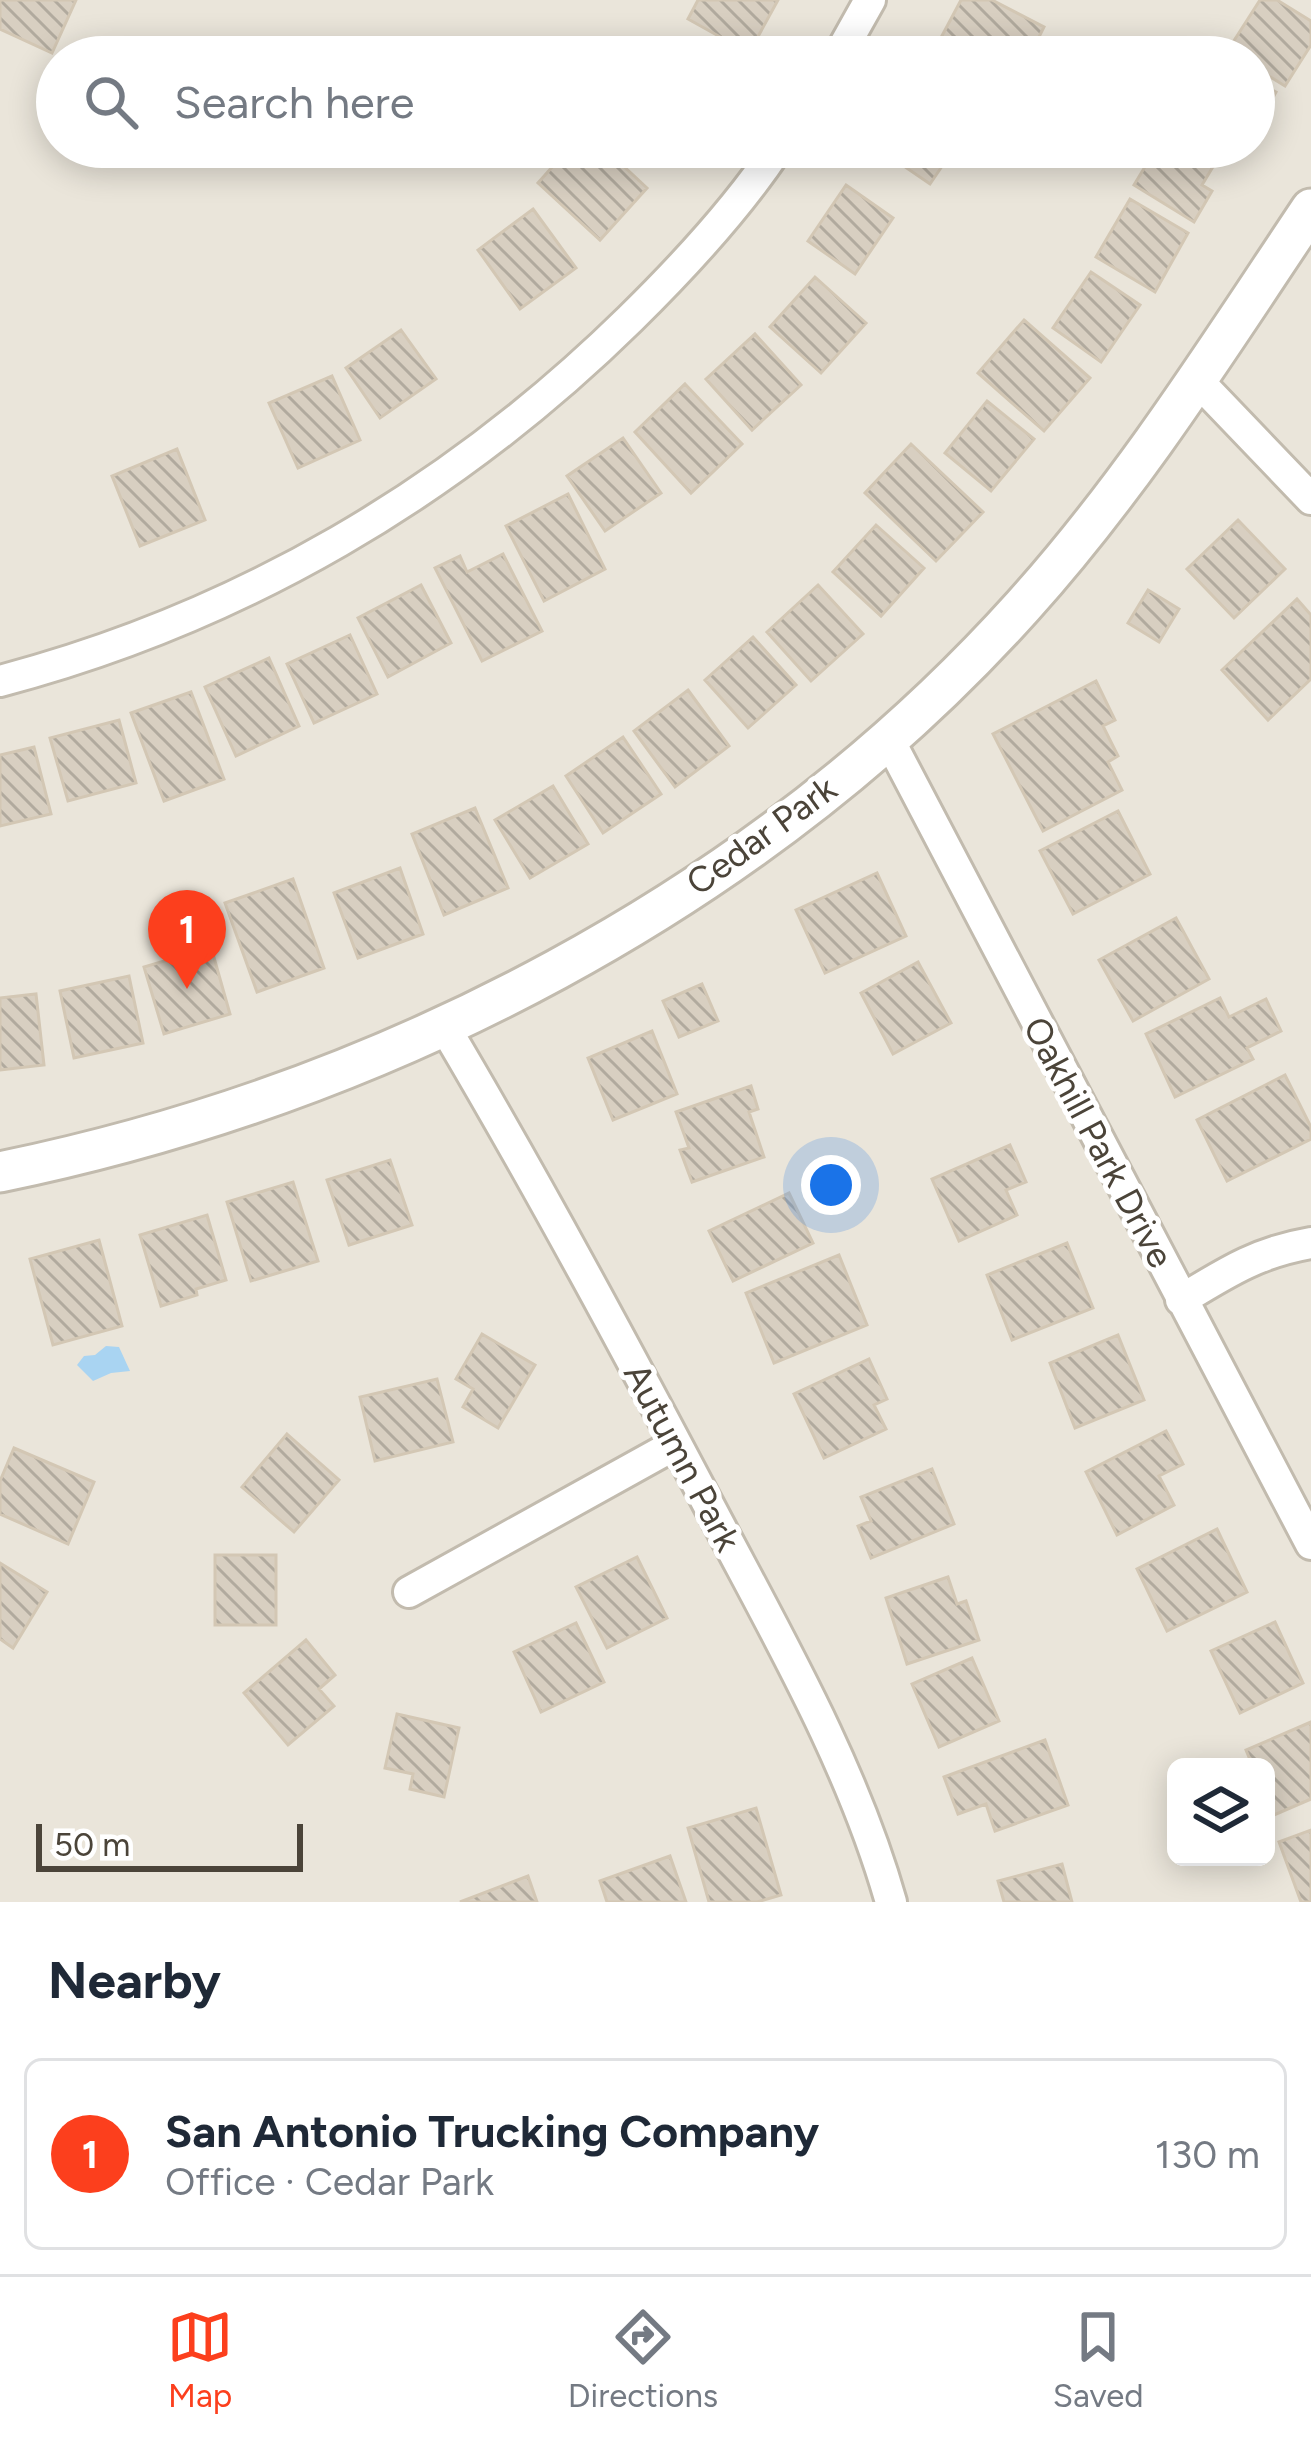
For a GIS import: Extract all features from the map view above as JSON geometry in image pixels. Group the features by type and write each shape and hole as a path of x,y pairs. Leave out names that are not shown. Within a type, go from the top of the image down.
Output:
{"street":[{"path":"850,36 870,0"},
{"path":"0,681 65,664 202,613 333,548 457,468 571,377 676,274 761,168"},
{"name":"Cedar Park","path":"0,1172 119,1146 303,1086 444,1026 657,911 750,848 888,738 1023,606 1096,520 1311,209"},
{"path":"1197,380 1311,499"},
{"name":"Oakhill Park Drive","path":"888,738 1311,1544"},
{"name":"Autumn Park","path":"444,1026 522,1158 828,1738 873,1838 891,1902"},
{"path":"1181,1300 1240,1263 1272,1250 1311,1243"},
{"path":"409,1592 676,1444"}],"shaded area":[{"path":"0,0 1311,0 1311,1902 0,1902"}],"water":[{"path":"106,1346 119,1347 130,1371 93,1381 77,1365 84,1356 95,1355"}],"building":[{"path":"0,0 76,0 60,36 36,36 36,46 0,29"},
{"path":"698,0 778,0 758,36 718,36 688,19"},
{"path":"961,0 992,0 1044,27 1040,36 942,36"},
{"path":"1260,0 1277,0 1311,21 1311,45 1285,86 1275,80 1275,36 1237,36"},
{"path":"551,168 626,168 647,188 600,240 538,183"},
{"path":"907,168 941,168 930,184"},
{"path":"1144,168 1212,168 1202,185 1212,191 1194,222 1134,185"},
{"path":"846,185 893,218 855,274 808,241"},
{"path":"1130,199 1188,233 1155,292 1096,257"},
{"path":"533,209 576,268 520,309 478,250"},
{"path":"1091,272 1140,305 1101,362 1053,328"},
{"path":"815,277 866,323 821,373 770,327"},
{"path":"1024,320 1090,378 1044,431 978,373"},
{"path":"401,330 436,379 380,418 346,368"},
{"path":"755,334 801,385 752,430 706,379"},
{"path":"332,376 360,440 298,468 269,403"},
{"path":"685,384 742,444 691,493 635,432"},
{"path":"987,401 1034,439 991,491 945,453"},
{"path":"623,438 661,493 605,531 567,476"},
{"path":"911,444 983,512 936,561 865,493"},
{"path":"177,449 205,520 140,546 112,476"},
{"path":"568,494 605,569 544,601 506,526"},
{"path":"1238,520 1285,569 1234,618 1187,569"},
{"path":"876,525 924,568 881,616 833,572"},
{"path":"503,554 542,631 482,661 435,568 460,556 467,572"},
{"path":"421,585 451,643 388,677 358,618"},
{"path":"818,585 863,634 811,681 767,632"},
{"path":"1148,590 1179,609 1159,642 1128,623"},
{"path":"1297,599 1311,615 1311,679 1268,720 1222,670"},
{"path":"350,635 377,694 314,723 287,664"},
{"path":"753,637 796,685 748,728 705,680"},
{"path":"269,658 299,726 236,756 205,687"},
{"path":"1096,681 1115,720 1103,726 1118,756 1108,762 1122,790 1043,831 993,734"},
{"path":"688,690 729,746 675,787 634,731"},
{"path":"191,692 224,779 164,801 131,713"},
{"path":"119,720 136,783 68,801 50,738"},
{"path":"623,737 661,794 603,833 566,776"},
{"path":"34,747 51,814 0,826 0,755"},
{"path":"553,786 588,844 530,878 495,820"},
{"path":"475,808 508,888 444,915 412,834"},
{"path":"1118,811 1150,874 1073,914 1040,851"},
{"path":"400,868 423,934 358,958 334,893"},
{"path":"877,873 906,936 825,973 796,910"},
{"path":"293,879 324,968 257,992 225,903"},
{"path":"1176,918 1209,979 1133,1021 1099,960"},
{"path":"211,947 230,1014 164,1034 144,967"},
{"path":"918,962 951,1023 893,1054 861,993"},
{"path":"129,976 143,1043 74,1058 60,991"},
{"path":"702,984 718,1021 679,1037 663,1001"},
{"path":"36,994 44,1065 0,1070 0,998"},
{"path":"1220,998 1229,1017 1266,999 1281,1031 1247,1048 1253,1059 1175,1097 1146,1034"},
{"path":"652,1031 677,1094 613,1120 588,1058"},
{"path":"1285,1075 1311,1127 1311,1139 1227,1181 1197,1120"},
{"path":"751,1086 758,1109 749,1112 764,1157 692,1182 680,1150 689,1148 676,1112"},
{"path":"1010,1145 1026,1182 1006,1190 1017,1215 959,1241 932,1179"},
{"path":"390,1160 412,1225 349,1245 327,1180"},
{"path":"293,1182 318,1261 251,1281 227,1202"},
{"path":"789,1193 813,1243 733,1281 709,1231"},
{"path":"207,1215 226,1280 161,1306 140,1235"},
{"path":"99,1240 122,1326 53,1345 30,1259"},
{"path":"1067,1243 1093,1308 1012,1340 987,1275"},
{"path":"839,1255 867,1325 774,1363 746,1293"},
{"path":"482,1334 535,1365 498,1428 463,1407 473,1389 456,1379"},
{"path":"1118,1335 1144,1400 1075,1428 1050,1363"},
{"path":"869,1359 887,1399 874,1405 886,1429 824,1458 794,1394"},
{"path":"437,1379 453,1442 375,1461 360,1397"},
{"path":"1166,1431 1183,1464 1159,1476 1174,1505 1117,1535 1086,1472"},
{"path":"287,1434 339,1480 294,1532 242,1487"},
{"path":"14,1448 94,1482 68,1544 0,1514 0,1481"},
{"path":"932,1469 954,1524 871,1558 858,1526 871,1521 861,1497"},
{"path":"1217,1529 1247,1592 1167,1631 1137,1569"},
{"path":"215,1555 276,1555 276,1625 215,1625"},
{"path":"637,1557 667,1618 607,1648 576,1587"},
{"path":"0,1563 47,1592 13,1648 0,1639"},
{"path":"948,1577 957,1604 966,1601 979,1640 907,1664 886,1598"},
{"path":"1275,1622 1303,1683 1240,1713 1211,1651"},
{"path":"576,1623 604,1682 541,1712 514,1652"},
{"path":"306,1640 335,1675 319,1689 334,1706 288,1745 244,1693"},
{"path":"972,1658 999,1721 939,1747 912,1684"},
{"path":"397,1714 459,1728 444,1797 410,1789 413,1774 385,1768"},
{"path":"1311,1722 1311,1799 1275,1815 1275,1758 1249,1758 1246,1750"},
{"path":"1045,1740 1068,1805 995,1831 986,1804 958,1814 944,1777"},
{"path":"756,1808 781,1895 757,1902 709,1902 688,1828"},
{"path":"1311,1830 1311,1902 1301,1902 1279,1842"},
{"path":"670,1856 686,1902 607,1902 600,1881"},
{"path":"1062,1864 1072,1902 1004,1902 998,1881"},
{"path":"528,1876 537,1902 460,1902"}],"place":[{"name":"San Antonio Trucking Company","path":"187,989"}]}
